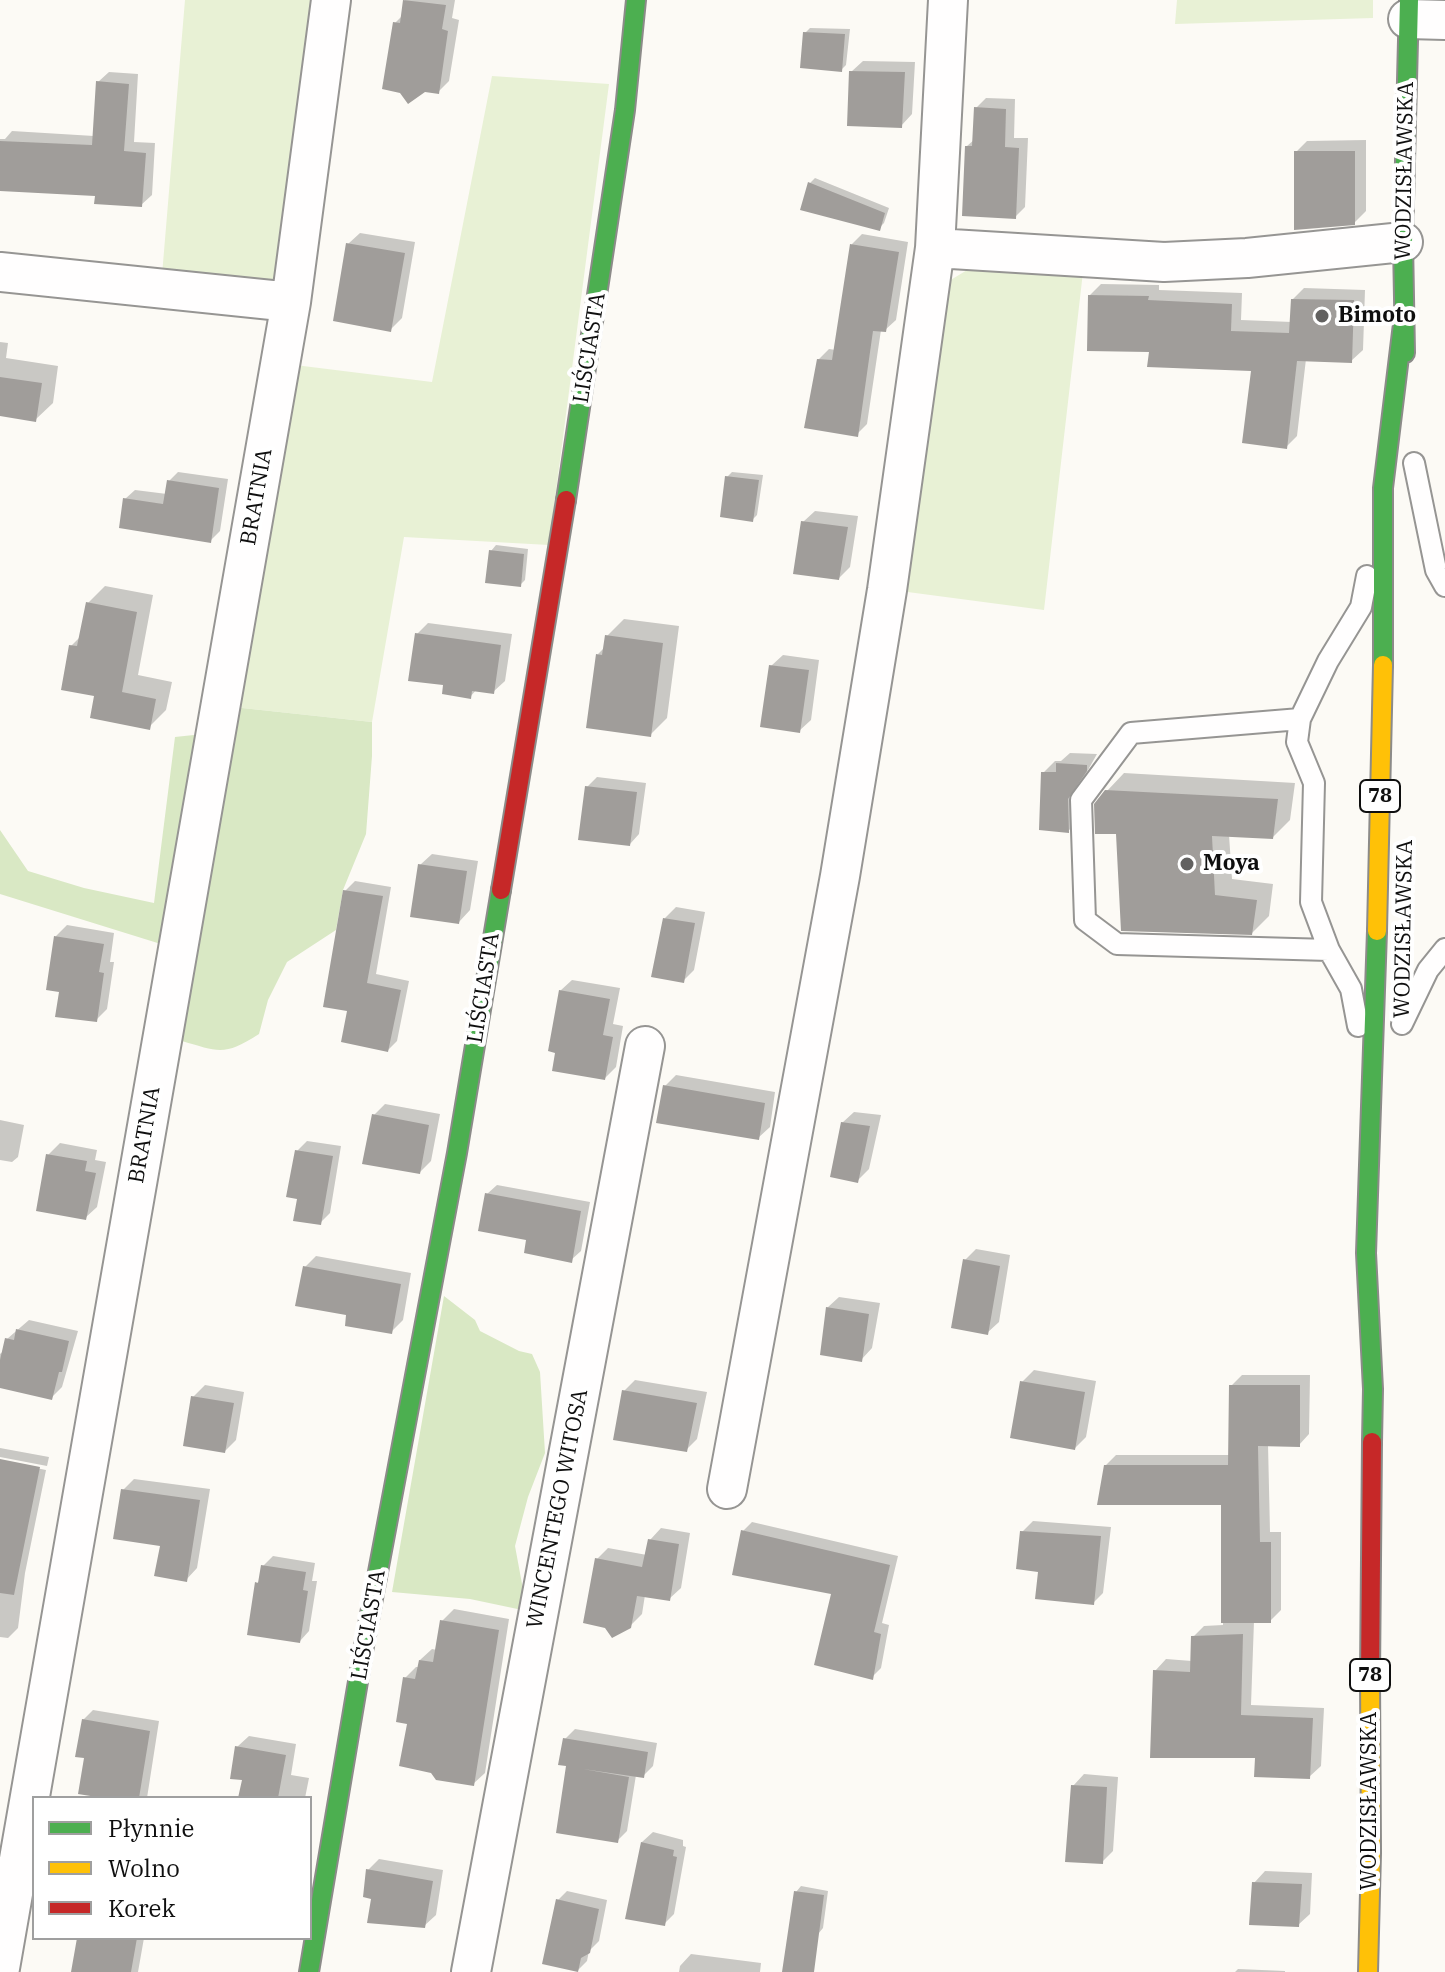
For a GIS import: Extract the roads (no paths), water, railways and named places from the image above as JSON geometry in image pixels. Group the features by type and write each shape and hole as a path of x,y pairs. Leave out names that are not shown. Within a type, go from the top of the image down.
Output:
{"main road":[{"name":"LIŚCIASTA","path":"309,1972 364,1646 457,1153 567,496 625,110 636,0"},
{"name":"WODZISŁAWSKA","path":"1410,417 1403,324 1403,242 1421,13"},
{"name":"WODZISŁAWSKA","path":"1368,1972 1373,1389 1366,1253 1384,613 1383,488 1403,324"},
{"path":"1412,541 1413,455"},
{"name":"WODZISŁAWSKA","path":"1402,1032 1403,977"},
{"name":"WODZISŁAWSKA","path":"1373,1389 1387,1299"}],"street":[{"name":"BRATNIA","path":"0,1968 291,302 331,0"},
{"path":"727,1489 840,876 887,590 935,248 948,0"},
{"path":"935,248 1164,262 1247,258 1403,242"},
{"path":"0,272 291,302"},
{"name":"WINCENTEGO WITOSA","path":"471,1972 645,1046"}],"lane":[{"path":"1413,455 1436,570 1445,586"},
{"path":"1372,1105 1351,989 1329,950 1311,902 1314,783 1297,742 1300,719 1328,661 1361,607 1383,488"},
{"path":"1300,719 1131,733 1081,800 1085,920 1117,944 1329,950"},
{"path":"1402,1032 1428,970 1445,949"}],"place":[{"name":"Bimoto","path":"1322,316"},
{"name":"Moya","path":"1187,864"}]}
